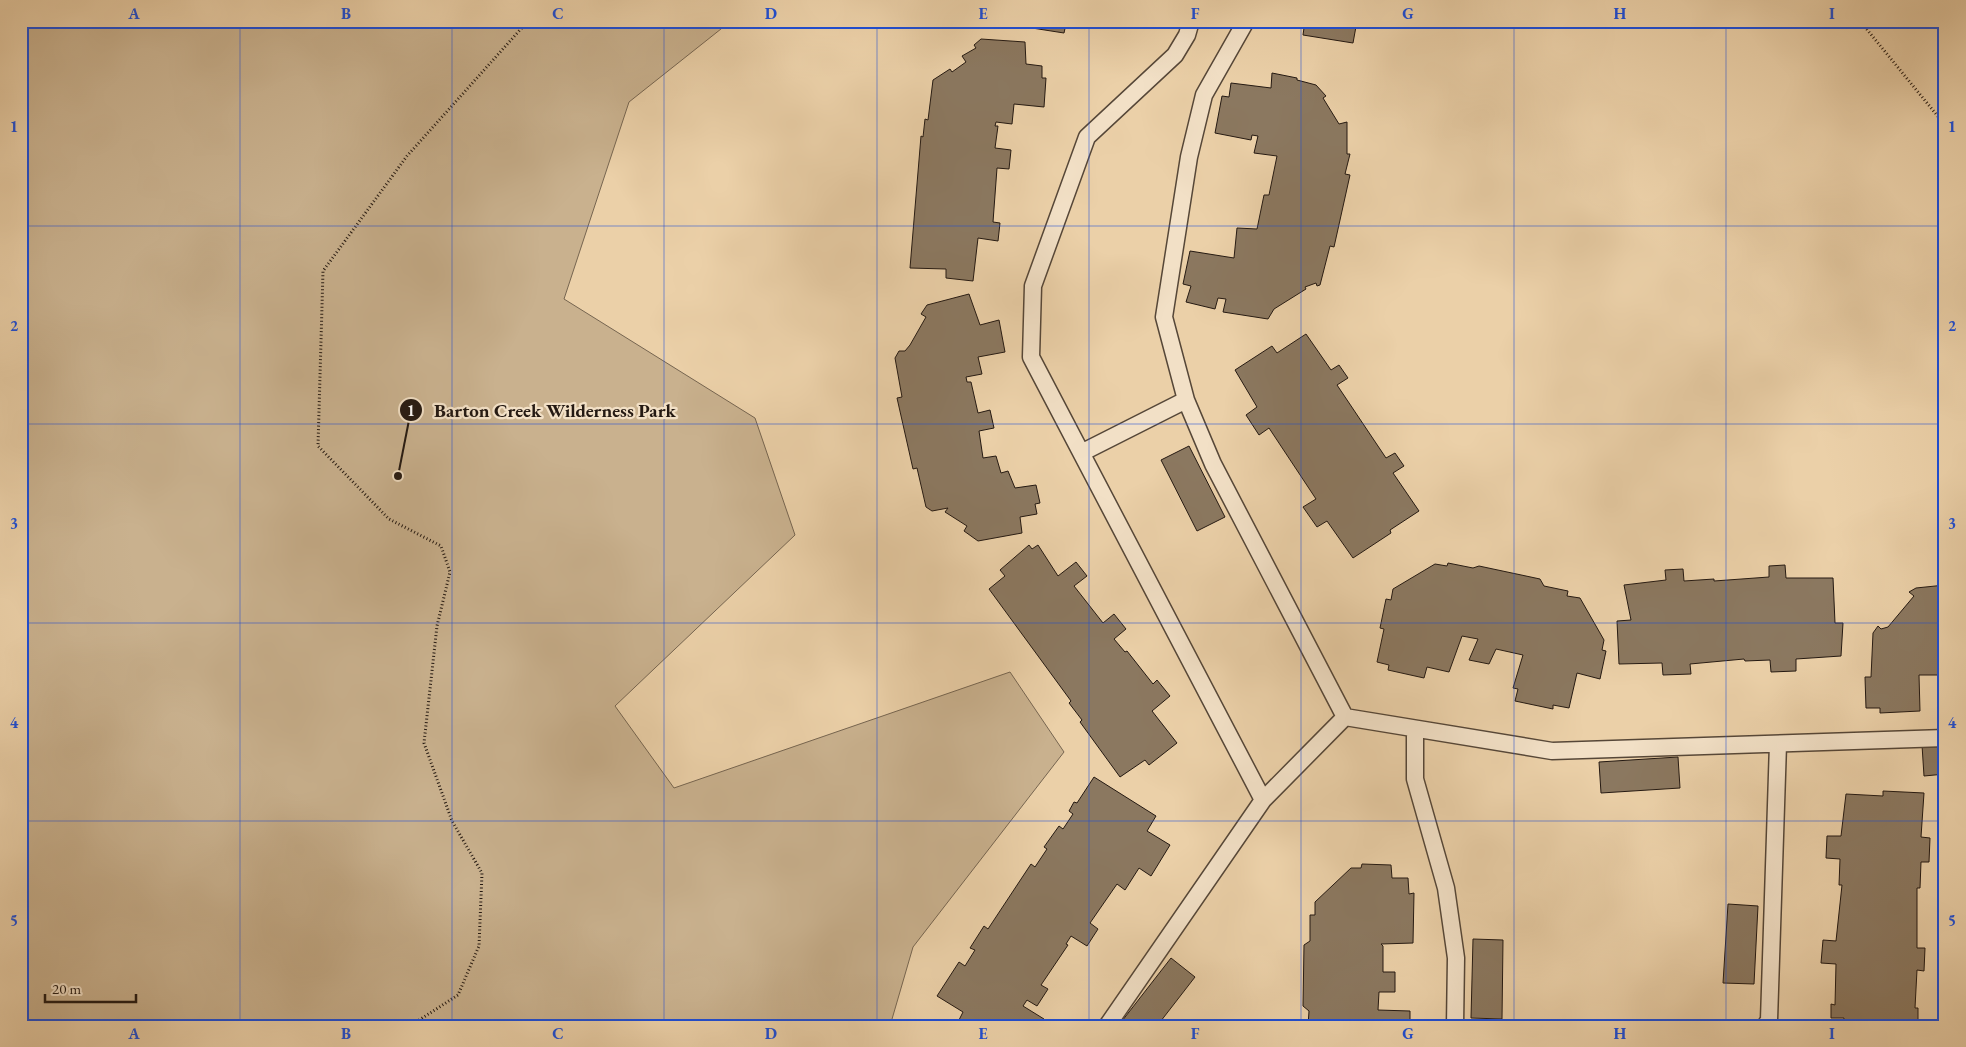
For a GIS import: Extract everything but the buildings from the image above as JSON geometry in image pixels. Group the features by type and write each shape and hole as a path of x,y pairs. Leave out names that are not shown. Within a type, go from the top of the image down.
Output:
{"lane":[{"path":"1190,21 1186,34 1175,55 1087,137 1033,286 1031,357 1083,452 1263,800"},
{"path":"1246,21 1204,95 1189,157 1164,317 1186,400 1213,464 1345,717"},
{"path":"1083,452 1186,400"},
{"path":"1345,717 1552,751 1945,738"},
{"path":"1106,1026 1263,800 1345,717"},
{"path":"1415,729 1415,779 1446,888 1456,958 1455,1026"},
{"path":"1765,1026 1769,1020 1778,744"}],"path":[{"path":"410,1026 458,995 479,946 482,873 452,821 424,743 437,626 450,572 441,546 389,519 318,446 322,271 407,156 528,21"},
{"path":"1860,21 1945,126"}],"shaded area":[{"path":"21,21 731,21 629,102 564,299 755,418 795,535 615,706 674,788 1010,672 1064,752 913,947 890,1026 21,1026"}],"place":[{"name":"Barton Creek Wilderness Park","path":"398,476"}]}
